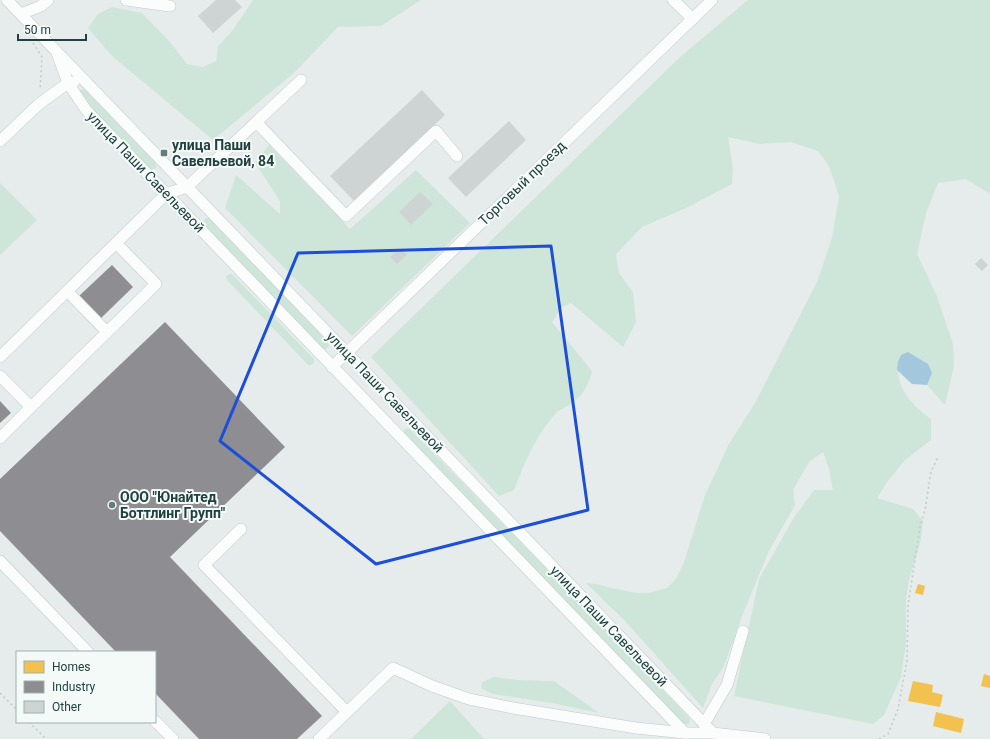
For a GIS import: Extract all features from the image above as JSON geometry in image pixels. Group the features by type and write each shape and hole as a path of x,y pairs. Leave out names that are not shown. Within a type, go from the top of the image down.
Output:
{"street":[{"name":"улица Паши Савельевой","path":"8,0 347,353 707,732"},
{"path":"21,14 40,6 48,0"},
{"path":"126,0 170,6"},
{"name":"Торговый проезд","path":"332,367 712,0"},
{"path":"677,1 692,19"},
{"name":"улица Паши Савельевой","path":"56,51 68,83 86,110 685,733"},
{"path":"0,141 39,104 68,83 72,76 72,67"},
{"path":"0,357 166,194 188,188 301,80"},
{"path":"68,83 75,82 88,84"},
{"path":"256,122 346,216 436,131 458,156"},
{"path":"0,438 156,284 116,244"},
{"path":"67,292 107,332"},
{"path":"0,376 31,407"},
{"path":"241,529 204,565 346,712"},
{"path":"0,561 87,651"},
{"path":"707,732 727,685 743,631"},
{"path":"319,739 393,668 432,686 469,699 513,708 636,728 685,733 707,732 765,739"},
{"path":"156,722 173,739"}],"path":[{"path":"32,41 42,57 39,104"},
{"path":"879,739 888,734 898,709 907,661 908,605 920,527 925,510 931,472 938,457"},
{"path":"0,693 16,709"},
{"path":"30,723 46,739"}],"highlighted area":[{"path":"551,246 588,510 376,564 220,441 298,253"}],"green space":[{"path":"253,0 421,0 381,26 338,27 294,73 213,140 112,56 88,28 98,14 112,7 142,13 170,42 187,64 203,67 216,61 218,46 232,31"},
{"path":"748,0 990,0 990,194 966,179 938,183 926,213 917,254 936,294 953,344 954,366 945,405 927,385 932,373 898,362 898,372 902,388 906,395 917,408 931,419 931,440 905,460 888,481 877,498 913,509 923,521 921,540 909,580 906,601 906,643 901,677 884,715 873,724 734,696 759,579 793,519 814,490 833,490 829,469 823,452 809,462 793,490 795,505 769,551 742,616 724,666 712,684 703,708 626,622 586,583 637,593 648,593 667,588 676,579 684,562 705,495 729,444 755,403 817,282 832,238 839,196 829,166 818,151 791,142 759,144 728,137 733,169 732,184 686,208 642,227 616,254 619,273 633,292 636,322 623,347 571,303 562,307 552,322 592,371 589,381 582,394 571,404 558,411 542,431 526,460 514,490 499,496 371,357 680,57"},
{"path":"82,89 85,90 156,163 156,168 150,170 78,96 79,91"},
{"path":"269,145 350,229 416,170 470,223 352,336 225,208 236,175 280,214 280,201 255,163"},
{"path":"0,183 37,220 0,255"},
{"path":"206,218 209,218 329,342 329,346 326,349 323,349 203,225 203,221"},
{"path":"232,274 314,359 314,363 309,366 227,280 226,276"},
{"path":"407,428 410,429 578,601 689,718 690,722 688,724 685,724 659,700 404,435 404,430"},
{"path":"494,677 517,680 554,681 599,713 552,703 493,694 481,688 482,682"},
{"path":"450,701 484,739 411,739"}],"water":[{"path":"908,352 928,364 932,373 927,385 912,384 897,370 901,355"}],"building: Homes":[{"path":"918,584 925,586 923,595 915,593"},
{"path":"984,674 990,676 990,688 981,686"},
{"path":"913,681 933,685 932,692 943,695 940,707 908,701"},
{"path":"936,712 964,719 961,733 933,726"}],"building: Industry":[{"path":"112,265 133,287 99,320 78,297"},
{"name":"ООО \"Юнайтед Боттлинг Групп\"","path":"165,322 285,447 170,557 322,716 297,739 199,739 156,694 156,651 115,651 0,531 0,479"},
{"path":"0,401 11,413 0,423"}],"building: Other":[{"path":"216,0 235,0 242,7 213,33 198,16"},
{"path":"422,90 445,115 354,201 330,176"},
{"path":"509,121 526,140 466,197 448,178"},
{"path":"420,192 433,204 411,225 399,212"},
{"path":"400,248 407,255 397,264 390,257"},
{"path":"981,258 988,265 982,271 975,264"}],"place":[{"name":"улица Паши Савельевой, 84","path":"164,153"},
{"name":"ООО \"Юнайтед Боттлинг Групп\"","path":"112,505"}]}
